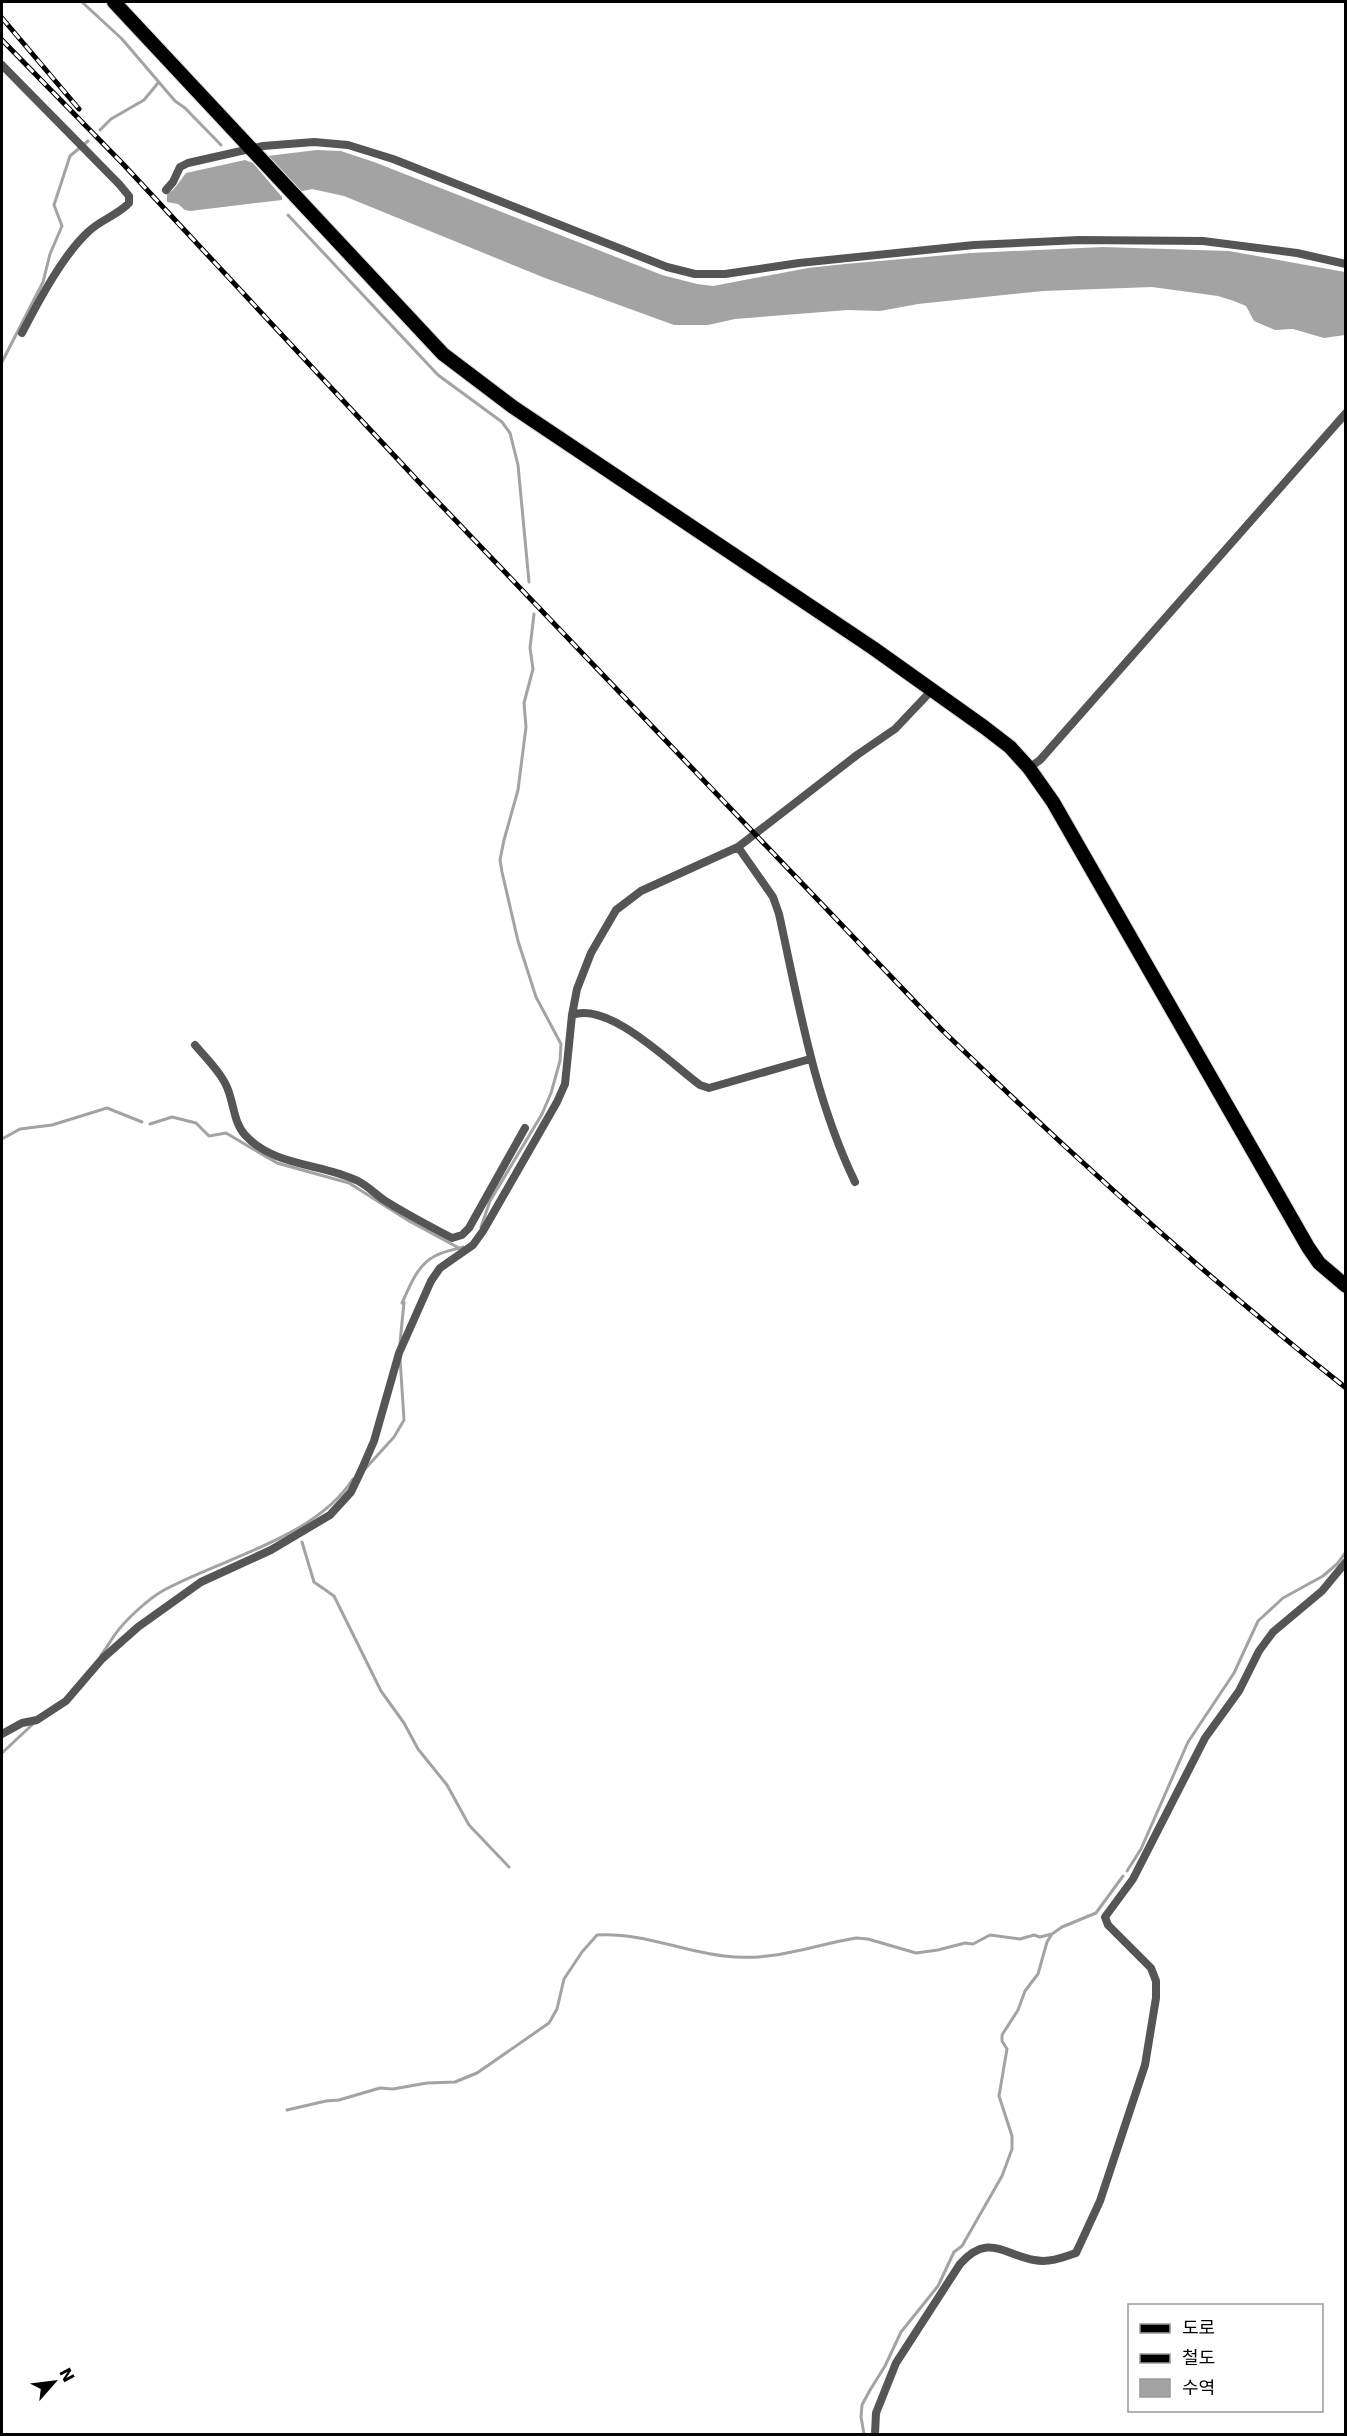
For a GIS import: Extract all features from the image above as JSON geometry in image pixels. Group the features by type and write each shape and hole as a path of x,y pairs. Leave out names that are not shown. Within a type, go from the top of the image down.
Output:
{"main road":[{"path":"114,2 293,196 452,361 522,413 820,612 1010,747 1029,768 1053,802 1308,1247 1319,1263 1346,1286"}],"street":[{"path":"2,65 129,196 129,203 124,208 100,221 75,244 22,333"},
{"path":"166,190 173,182 180,167 188,163 256,154 263,146 314,142 348,145 393,159 667,267 695,274 718,274 974,245 1079,240 1203,241 1297,254 1346,264"},
{"path":"1029,768 1040,760 1346,413"},
{"path":"2,1734 22,1723 37,1720 66,1701 102,1659 129,1635 201,1582 272,1550 330,1515 351,1492 374,1441 399,1353 430,1281 440,1268 473,1245 557,1102 565,1084 577,989 591,953 616,910 641,891 738,847 856,755 895,729 932,690"},
{"path":"738,847 773,897 779,914 810,1059 832,1132 855,1182"},
{"path":"572,1015 582,1011 592,1012 620,1023 700,1085 709,1088 810,1059"},
{"path":"195,1045 225,1083 234,1106 237,1122 242,1133 251,1142 296,1163 347,1176 361,1182 402,1211 452,1238 469,1228 525,1128"},
{"path":"462,1234 473,1245"},
{"path":"875,2434 876,2413 896,2363 960,2264 969,2254 988,2247 1003,2248 1034,2260 1056,2261 1076,2253 1100,2201 1145,2065 1156,1998 1156,1981 1151,1968 1116,1934 1108,1925 1105,1917 1133,1879 1196,1754 1239,1691 1258,1651 1273,1632 1322,1591 1346,1562"}],"water":[{"path":"317,150 341,151 374,162 662,275 697,284 713,286 808,268 971,253 1103,247 1229,251 1345,272 1345,335 1324,338 1293,329 1275,330 1254,321 1246,306 1234,301 1218,296 1152,287 1043,291 918,304 880,311 848,310 735,319 708,325 674,325 545,278 344,196 312,189 298,192 267,156"},
{"path":"245,160 253,163 282,197 282,200 190,211 178,204 167,202 167,194 174,189 186,173"}],"waterway":[{"path":"82,2 122,39 175,101 185,108 221,145"},
{"path":"100,130 111,119 144,100 158,83"},
{"path":"2,362 43,282 50,254 62,226 54,205 70,156 88,141"},
{"path":"288,215 438,375 502,422 510,433 518,465 529,582"},
{"path":"481,1227 490,1201 542,1114 560,1061 561,1044 536,997 518,941 500,860 518,790 526,727 524,703 533,669 530,648 534,614"},
{"path":"2,1139 20,1129 52,1125 107,1108 142,1122"},
{"path":"150,1124 172,1117 196,1123 209,1136 226,1133 277,1163 349,1183 409,1221 459,1248"},
{"path":"400,1343 404,1302 402,1303 419,1270 435,1256 463,1247"},
{"path":"365,1469 394,1437 404,1420 400,1358"},
{"path":"101,1655 124,1624 158,1594 188,1578 292,1532 316,1517 353,1479"},
{"path":"302,1542 314,1582 334,1596 381,1691 404,1723 418,1749 447,1785 469,1825 509,1867"},
{"path":"1127,1871 1141,1849 1188,1742 1234,1673 1258,1621 1283,1598 1323,1576 1337,1564 1346,1552"},
{"path":"2,1753 33,1724"},
{"path":"864,2434 861,2417 862,2405 885,2366 901,2332 938,2286 954,2252 962,2246 1002,2176 1012,2149 1012,2136 999,2096 1007,2049 1002,2041 1002,2035 1018,2010 1025,1991 1038,1974 1047,1942 1052,1934 1062,1927 1096,1913 1123,1876"},
{"path":"287,2110 339,2100 380,2088 393,2089 427,2083 455,2082 477,2073 549,2023 557,2009 564,1979 582,1952 597,1935 629,1936 708,1954 759,1957 856,1938 868,1939 916,1953 965,1943 973,1944 990,1935 1020,1939 1052,1934"}],"railway":[{"path":"2,18 79,109"},
{"path":"2,40 123,164 417,480 942,1030 1140,1214 1293,1346 1346,1388"}]}
